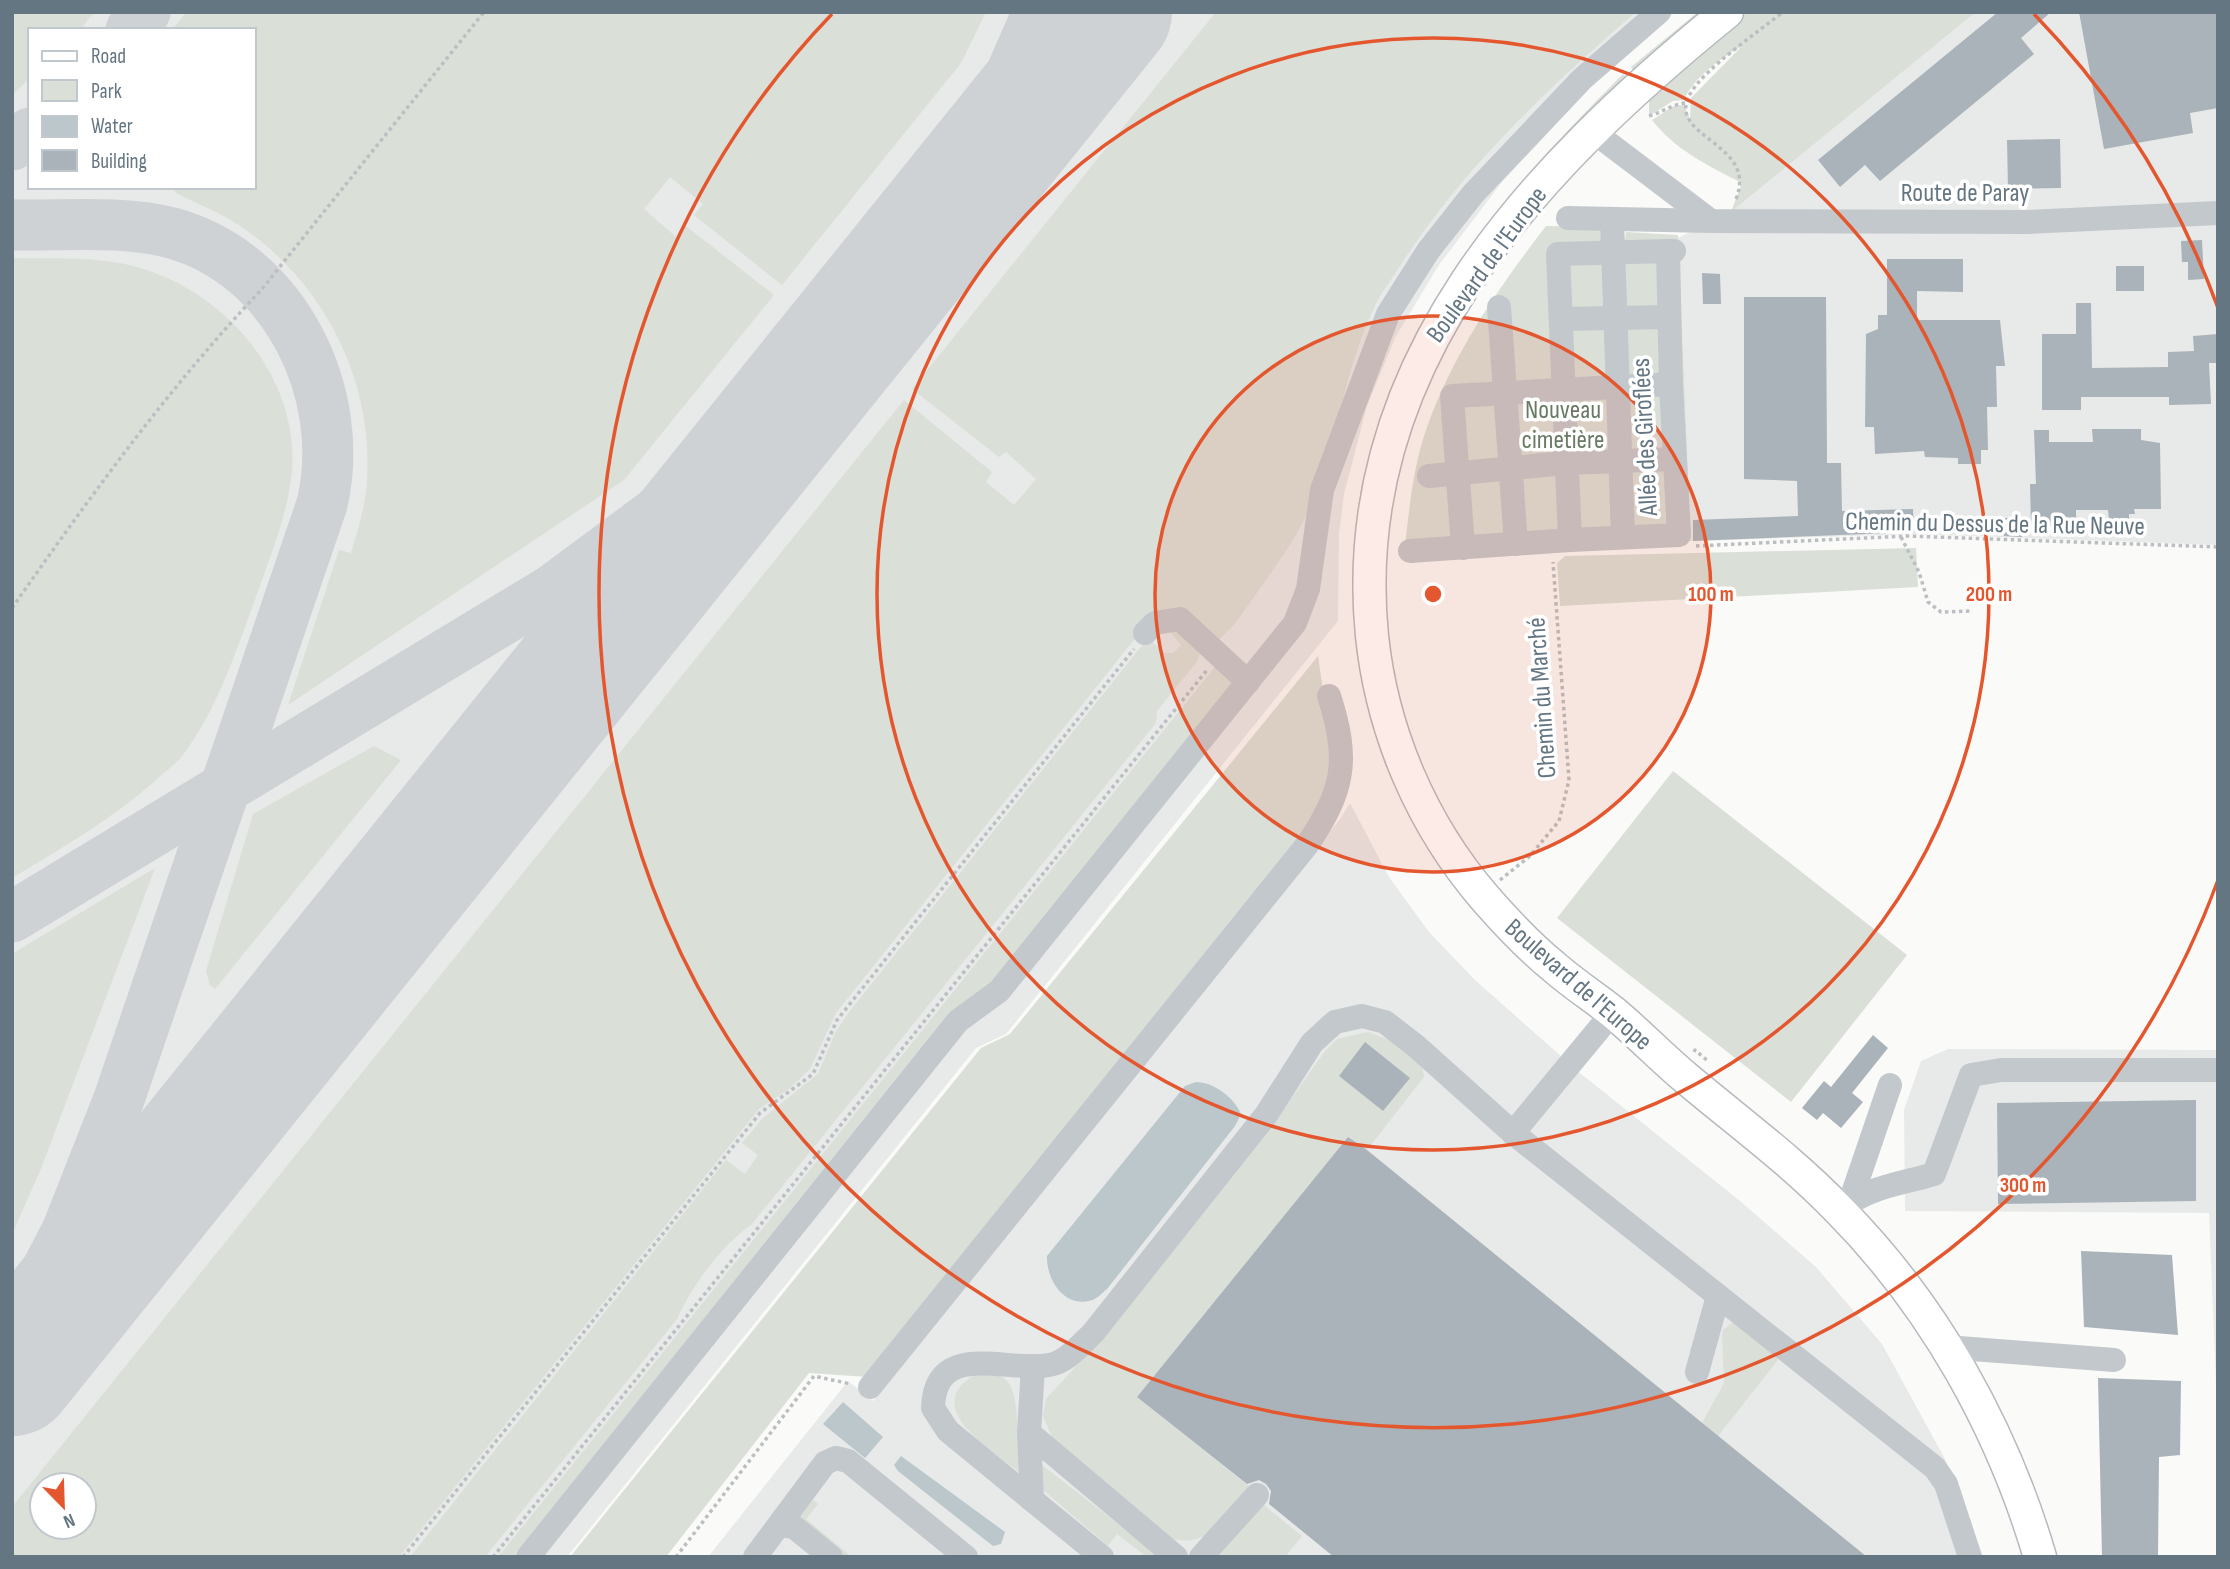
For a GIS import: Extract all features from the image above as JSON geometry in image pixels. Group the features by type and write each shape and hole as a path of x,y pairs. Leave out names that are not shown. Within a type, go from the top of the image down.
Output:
{"main road":[{"name":"Boulevard de l'Europe","path":"1727,12 1661,66 1591,130 1518,214 1436,328 1419,360 1393,426 1372,517 1368,585 1377,675 1390,727 1420,800 1457,863 1482,895 1551,965 1613,1012 1845,1206 1946,1348 1986,1417 2015,1483 2040,1557"}],"street":[{"path":"528,1557 958,1021 999,991 1295,623 1308,589 1322,490 1388,314 1428,251 1473,194 1582,79 1659,12"},
{"path":"1591,130 1712,221"},
{"name":"Route de Paray","path":"1568,218 2027,222 2218,213"},
{"path":"1612,219 1623,537"},
{"name":"Allée des Giroflées","path":"1613,251 1671,251 1669,317 1679,535 1623,537 1562,549 1565,463 1558,254 1613,251"},
{"path":"1499,307 1516,544"},
{"path":"1561,319 1669,317"},
{"path":"1463,548 1452,396 1671,384"},
{"path":"1429,475 1565,463 1675,459"},
{"path":"1410,551 1516,544 1562,549"},
{"path":"1145,633 1155,623 1180,619 1248,682"},
{"path":"870,1387 1307,845 1328,814 1339,779 1341,734 1329,696"},
{"path":"1513,1133 1613,1012"},
{"path":"1102,1557 955,1437 933,1408 933,1396 939,1383 950,1370 965,1364 1033,1366 1051,1365 1065,1359 1093,1333 1266,1115 1312,1043 1335,1023 1362,1016 1385,1022 1416,1046 1513,1133 1935,1468 1946,1484 1970,1557"},
{"path":"1845,1206 1934,1174 1971,1076 2001,1070 2218,1070"},
{"path":"1845,1206 1890,1085"},
{"path":"1697,1372 1718,1296"},
{"path":"1946,1348 2113,1360"},
{"path":"1032,1500 1030,1433 1033,1366"},
{"path":"1030,1433 1177,1557"},
{"path":"755,1557 825,1462 843,1459 964,1556"},
{"path":"1201,1557 1257,1495"},
{"path":"780,1525 794,1527 831,1557"}],"path":[{"path":"12,608 153,419 232,321 262,289 484,12"},
{"path":"1735,203 1742,183 1741,170 1732,157 1711,144 1694,125 1686,103 1690,93 1716,66 1783,12"},
{"path":"1649,116 1674,104 1686,103"},
{"name":"Chemin du Dessus de la Rue Neuve","path":"1684,547 1907,536 2218,547"},
{"path":"1901,537 1919,572 1928,602 1941,612 1973,611"},
{"name":"Chemin du Marché","path":"1482,895 1530,856 1559,821 1569,780 1551,566 1562,549"},
{"path":"403,1557 760,1113 813,1074 837,1020 1145,633"},
{"path":"493,1557 1219,654"},
{"path":"676,1557 814,1376 870,1387"}],"shaded area":[{"path":"12,12 1675,12 1599,78 1502,182 1439,265 1396,336 1367,406 1344,494 1339,534 1338,621 1006,1034 976,1048 567,1557 12,1557"},
{"path":"1976,12 2218,12 2218,545 1915,534 1691,541 1678,238 1731,212"},
{"path":"1350,803 1389,877 1429,932 1475,980 1580,1073 1740,1201 1816,1267 1882,1344 1945,1459 1983,1557 708,1557 848,1381 873,1401 1340,819"},
{"path":"1948,1049 2218,1050 2218,1433 2209,1213 1905,1211 1904,1110 1921,1061"}],"green space":[{"path":"12,12 94,12 82,28 28,28 28,80 12,95"},
{"path":"186,12 986,12 961,63 782,285 694,215 703,204 670,177 644,209 676,237 686,226 774,295 624,480 288,705 339,550 351,553 361,517 367,480 367,441 361,402 350,365 334,330 314,297 289,267 261,241 229,219 176,193 173,189 256,189 256,28 174,28"},
{"path":"1216,12 1636,12 1572,69 1481,161 1426,228 1384,291 1354,358 1326,464 1307,514 1284,553 1236,622 1219,639 1145,626 836,1013 810,1069 789,1089 759,1109 399,1557 12,1557 12,1507 28,1487 28,1541 98,1541 98,1471 41,1471 904,400 992,472 986,482 1014,505 1036,479 1006,452 999,457 912,389"},
{"path":"1698,12 1709,12 1635,73 1631,67"},
{"path":"1745,12 1976,12 1731,212 1742,183 1682,149 1652,120 1674,106 1684,105 1690,119 1691,98 1742,46 1701,76 1684,100 1673,101 1649,116 1649,91"},
{"path":"1623,74 1628,79 1513,202 1368,483 1392,763 1386,767 1359,662 1353,565 1365,473 1392,386 1434,304 1488,225 1552,149"},
{"name":"Nouveau cimetière","path":"1546,226 1600,227 1619,240 1625,239 1626,232 1678,235 1691,541 1403,559 1418,458 1439,396 1488,307"},
{"path":"12,258 119,263 166,277 197,294 225,316 249,341 268,370 283,402 291,436 292,471 278,535 233,658 216,699 183,755 122,808 12,878"},
{"path":"1916,548 1918,587 1560,606 1557,563 1565,556"},
{"path":"1174,627 1200,654 1196,663 1157,711 1156,723 752,1224 708,1267 677,1319 485,1557 410,1557 726,1160 745,1174 758,1155 742,1143 763,1118 818,1074 835,1033 849,1012 1148,638 1165,653 1173,653 1181,645 1171,633 1170,628"},
{"path":"1318,656 1327,717 1335,740 1325,795 1294,849 867,1377 809,1373 666,1557 570,1557 981,1048 1010,1034"},
{"path":"1218,663 1238,681 994,981 935,1034 513,1557 498,1557"},
{"path":"374,746 401,760 215,989 210,985 206,971 253,814"},
{"path":"1673,771 1907,955 1791,1102 1557,918"},
{"path":"155,868 40,1171 12,1234 12,954"},
{"path":"1368,1032 1395,1042 1422,1065 1424,1077 1367,1150 1348,1137 1137,1397 1251,1488 1226,1518 1207,1534 1184,1541 1171,1538 1054,1442 1043,1416 1046,1399 1100,1340 1337,1039","holes":["1365,1043 1410,1078 1383,1111 1339,1076"]},
{"path":"1732,1323 1739,1324 1781,1356 1718,1436 1702,1423 1724,1383 1722,1336 1723,1330"},
{"path":"982,1371 1002,1377 1012,1390 1015,1400 1019,1472 976,1438 956,1411 955,1397 963,1384"},
{"path":"1037,1461 1160,1557 1147,1557 1117,1534 1108,1546 1041,1488"},
{"path":"1256,1499 1302,1536 1285,1557 1215,1557"},
{"path":"813,1500 818,1504 806,1519 852,1557 845,1557 800,1521 800,1515"}],"water":[{"path":"1196,1082 1216,1088 1228,1096 1241,1114 1235,1126 1107,1289 1092,1300 1071,1300 1053,1281 1047,1256 1185,1086"},
{"path":"843,1402 883,1437 865,1458 823,1424"},
{"path":"901,1456 1005,1532 1001,1544 993,1546 898,1471 894,1465"}],"building":[{"path":"1998,12 2051,12 2021,38 2034,54 1880,181 1865,165 1840,187 1818,160"},
{"path":"2079,12 2218,12 2218,108 2190,113 2193,133 2104,149"},
{"path":"2060,139 2061,188 2008,189 2007,140"},
{"path":"2202,240 2204,279 2188,280 2188,262 2182,262 2181,241"},
{"path":"1887,259 1963,259 1963,292 1917,291 1917,320 2000,320 2005,366 1996,366 1997,407 1987,407 1988,450 1981,450 1981,464 1958,464 1958,458 1925,457 1924,451 1875,454 1874,427 1865,427 1866,334 1878,329 1878,315 1887,315"},
{"path":"2116,266 2144,266 2144,291 2116,291"},
{"path":"1702,273 1720,274 1721,304 1703,304"},
{"path":"1744,297 1826,297 1827,463 1841,463 1842,511 1913,509 1914,532 1693,541 1693,520 1798,516 1797,481 1744,479"},
{"path":"2076,303 2091,303 2092,368 2168,367 2168,352 2194,351 2193,336 2218,334 2218,363 2209,363 2211,404 2169,405 2169,397 2081,397 2081,410 2042,410 2042,334 2076,334"},
{"path":"2092,429 2141,429 2141,440 2160,443 2161,509 2134,509 2135,514 2129,514 2129,520 2109,520 2108,510 2076,510 2076,526 2031,526 2030,484 2036,484 2034,430 2049,430 2049,442 2093,442"},
{"path":"2004,518 2022,518 2022,537 2004,536"},
{"path":"1873,1035 1888,1048 1852,1093 1863,1102 1841,1128 1823,1113 1817,1120 1802,1108 1824,1081 1831,1087"},
{"path":"1365,1042 1410,1078 1383,1111 1339,1076"},
{"path":"2196,1100 2196,1201 1998,1204 1997,1103"},
{"path":"1348,1137 1867,1557 1334,1557 1269,1504 1271,1491 1266,1484 1259,1480 1247,1484 1137,1397"},
{"path":"2081,1251 2172,1255 2178,1335 2084,1327"},
{"path":"2098,1378 2181,1381 2180,1455 2159,1457 2158,1557 2102,1557"}],"taxiway":[{"path":"133,28 145,12"},
{"path":"12,917 552,590 668,504 767,417 847,337 947,190 1006,85 1038,12"},
{"path":"12,145 28,134"},
{"path":"12,225 113,225 153,229 172,233 212,249 247,273 276,303 299,339 316,378 325,420 328,462 322,504 119,1099 67,1231 12,1337"}],"runway":[{"path":"12,1373 1109,12"}]}
